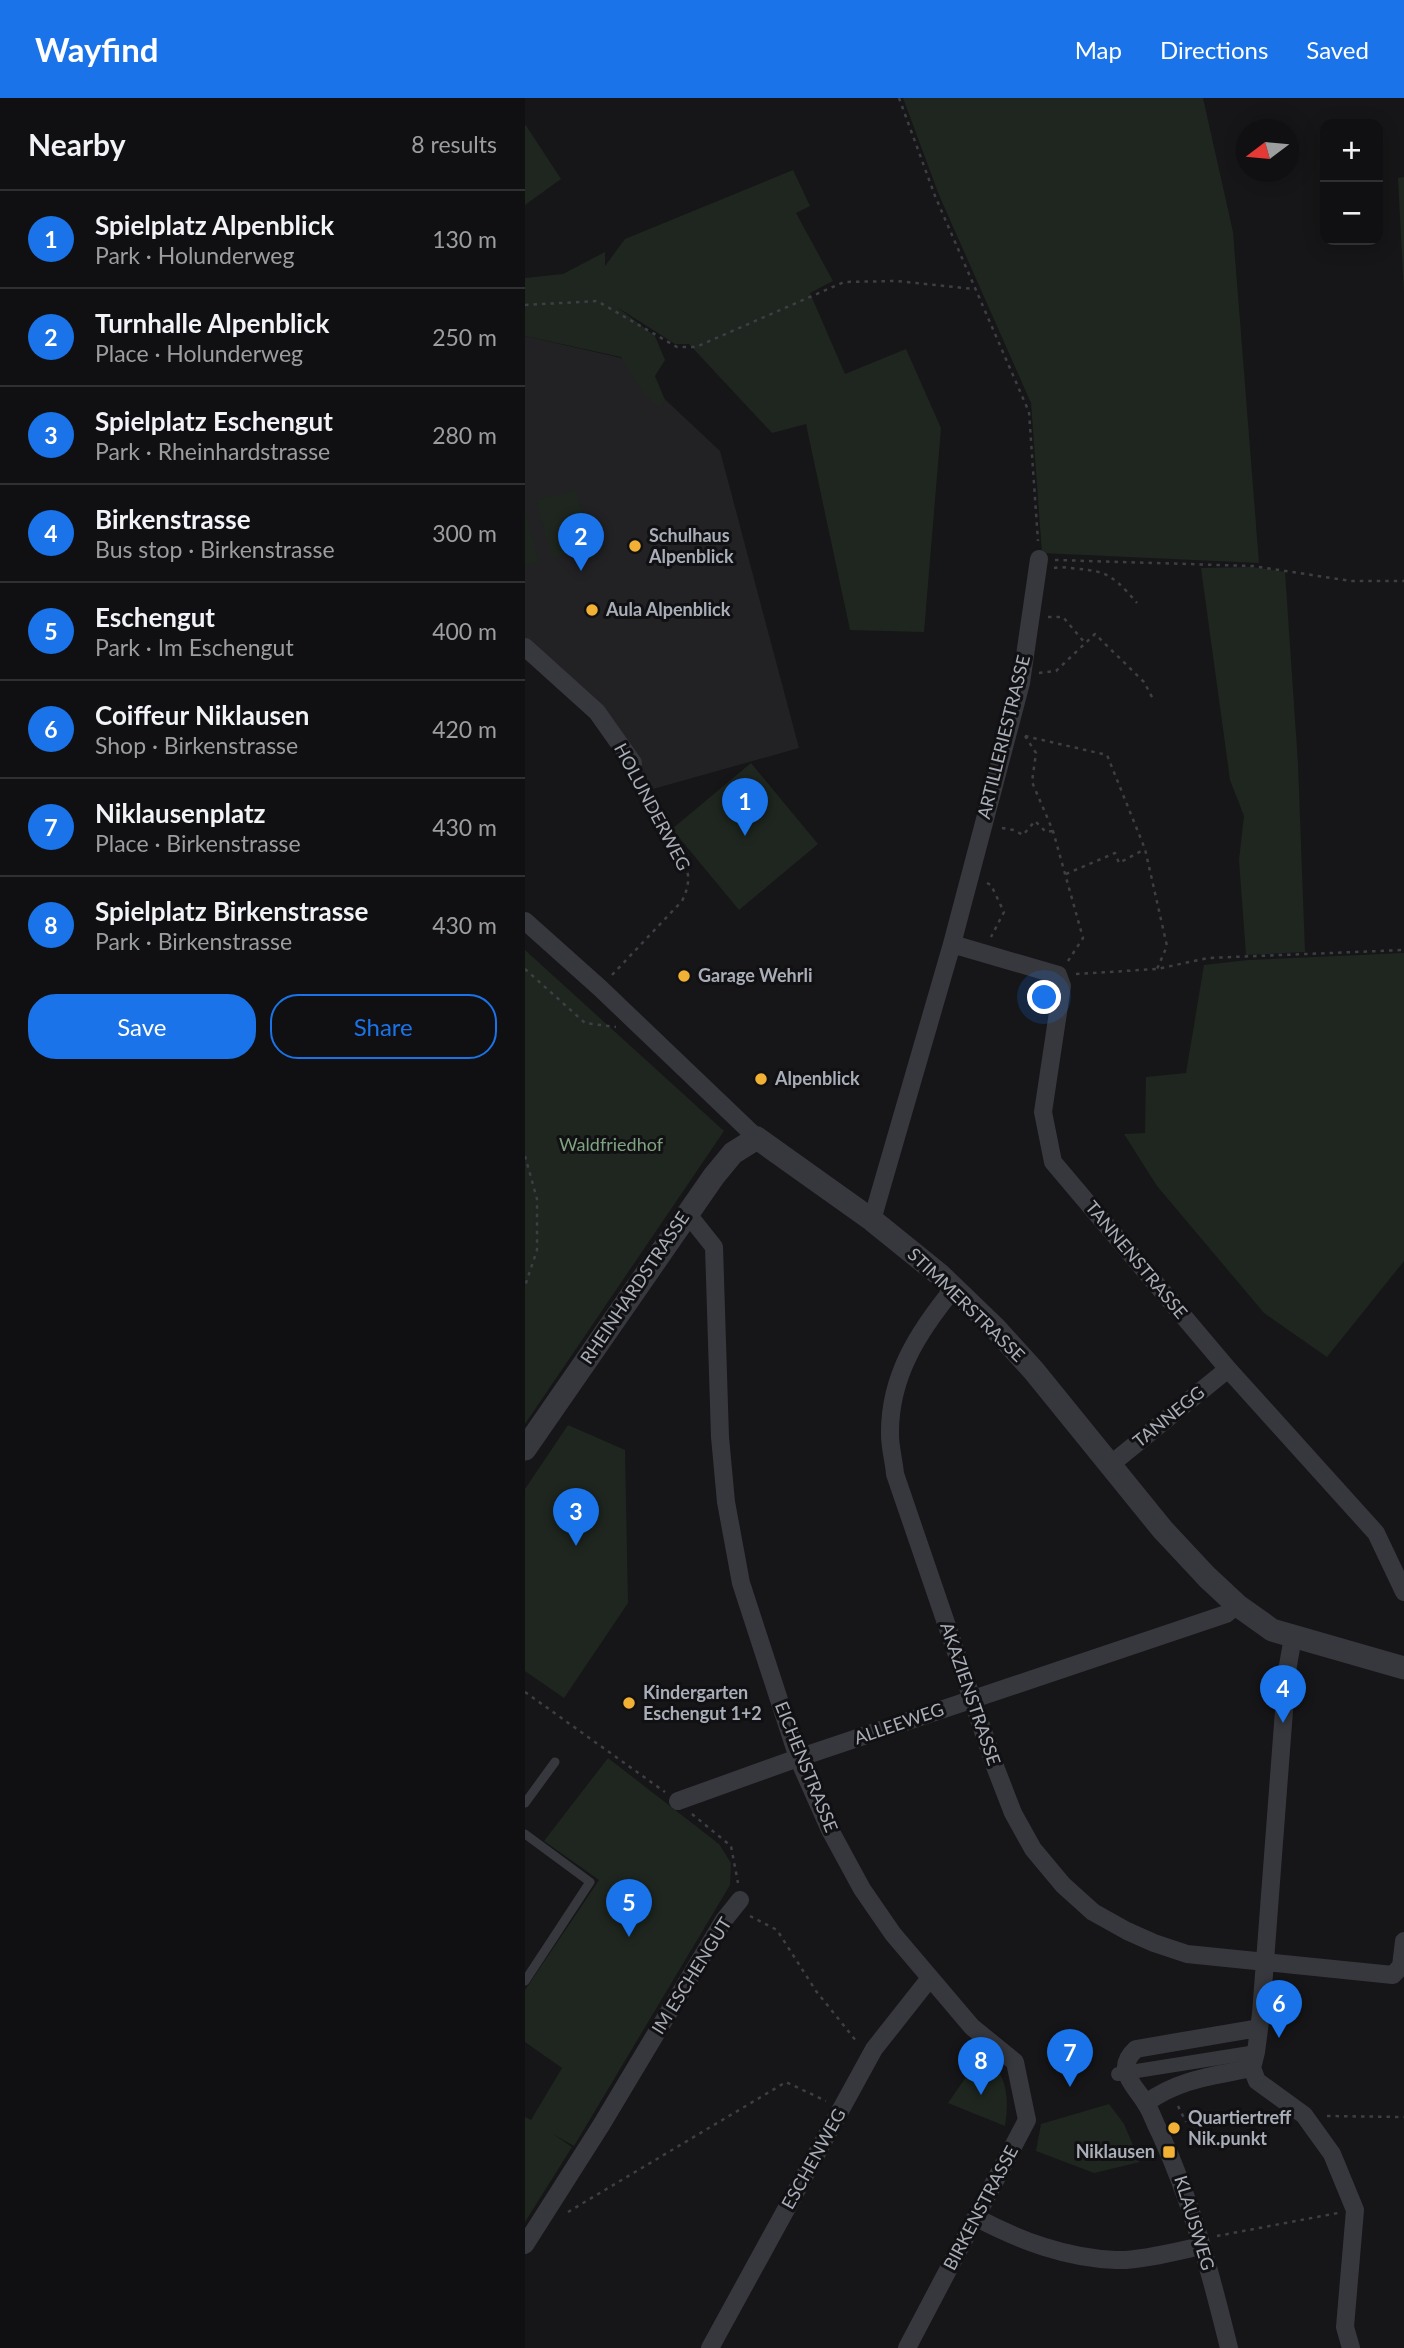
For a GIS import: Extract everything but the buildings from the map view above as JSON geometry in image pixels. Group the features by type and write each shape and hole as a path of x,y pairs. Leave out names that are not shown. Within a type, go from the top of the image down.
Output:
{"street":[{"name":"ARTILLERIESTRASSE","path":"872,1220 952,944 983,826 1016,734 1038,565"},
{"name":"HOLUNDERWEG","path":"525,647 597,712 633,763"},
{"name":"STIMMERSTRASSE","path":"525,921 757,1138 872,1220 954,1288 1026,1362 1163,1530 1237,1605 1262,1625 1293,1637 1404,1668"},
{"path":"952,944 1058,975"},
{"name":"TANNENSTRASSE","path":"1058,975 1062,986 1043,1112 1053,1162 1228,1369 1376,1532 1404,1592"},
{"name":"RHEINHARDSTRASSE","path":"525,1449 687,1213 733,1153 757,1138"},
{"name":"EICHENSTRASSE","path":"687,1213 714,1247 719,1437 726,1502 741,1583 798,1758 830,1830 862,1889 893,1934 972,2027 1014,2062"},
{"name":"AKAZIENSTRASSE","path":"954,1288 930,1318 903,1363 892,1399 890,1437 895,1474 1013,1814 1033,1849 1063,1885 1093,1912 1154,1943 1187,1954 1393,1975 1401,1966 1404,1941"},
{"name":"TANNEGG","path":"1110,1465 1228,1369"},
{"name":"ALLEEWEG","path":"678,1801 1226,1614 1237,1605"},
{"path":"1293,1637 1287,1671 1265,1962 1254,2060 1258,2081 1304,2115 1332,2154 1355,2210 1345,2327 1352,2348"},
{"name":"IM ESCHENGUT","path":"525,2245 600,2127 724,1920 737,1904"},
{"name":"ESCHENWEG","path":"710,2348 874,2049 930,1978"},
{"path":"1254,2060 1122,2073 1130,2055 1136,2049 1259,2028"},
{"path":"1146,2103 1165,2090 1186,2081 1254,2060"},
{"name":"BIRKENSTRASSE","path":"907,2348 1027,2120 1014,2062"},
{"name":"KLAUSWEG","path":"1122,2073 1146,2103 1179,2174 1229,2348"},
{"path":"977,2218 1018,2239 1062,2253 1118,2261 1200,2243"}],"lane":[{"path":"525,1803 555,1762"},
{"path":"525,1834 590,1882 525,1981"}],"path":[{"path":"899,98 935,196 1029,412 1038,565"},
{"path":"525,305 597,301 677,347 696,346 844,282 896,281 974,289"},
{"path":"1038,565 1253,566 1350,581 1404,582"},
{"path":"1038,565 1104,572 1118,581 1137,603"},
{"path":"1031,616 1063,617 1086,643"},
{"path":"1022,675 1056,671 1095,634 1144,682 1153,699"},
{"path":"1016,734 1036,752 1032,782 1053,831 1083,938 1058,975"},
{"path":"1016,734 1107,755 1145,849 1167,946 1157,969"},
{"name":"HOLUNDERWEG","path":"613,974 682,901 689,875 685,862 637,780 633,763"},
{"path":"983,826 1014,830 1023,835 1035,821 1046,832 1053,831"},
{"path":"1066,874 1115,853 1119,863 1145,849"},
{"path":"969,876 991,884 1004,912 983,953"},
{"path":"1058,975 1157,969 1208,958 1404,950"},
{"path":"525,969 585,1023 643,1030"},
{"path":"525,1156 537,1199 537,1250 525,1286"},
{"name":"IM ESCHENGUT","path":"525,1692 678,1801 731,1846 737,1868 737,1904"},
{"path":"737,1904 776,1930 816,1992 858,2043"},
{"path":"567,2213 786,2082 841,2109"},
{"path":"1304,2115 1404,2117"},
{"path":"1200,2243 1355,2210"}],"shaded area":[{"name":"Schulhaus Alpenblick","path":"525,336 621,358 720,451 799,748 653,789 602,709 525,640"}],"green space":[{"path":"903,98 1203,98 1233,232 1259,563 1042,553 1031,403 939,195"},
{"path":"525,124 561,179 525,205"},
{"path":"793,170 810,206 796,213 833,281 810,293 845,374 906,349 941,428 924,632 850,630 806,424 772,433 689,344 675,344 617,307 655,336 665,360 655,376 665,400 659,407 644,394 621,357 525,336 525,278 563,274 605,252 605,266 625,239"},
{"path":"1404,177 1404,294 1398,178"},
{"path":"576,490 592,548 552,558 536,500"},
{"path":"525,511 539,562 525,566"},
{"path":"1252,567 1285,572 1298,764 1305,952 1246,955 1239,860 1244,816 1230,780 1201,568"},
{"path":"751,763 818,844 739,910 672,829"},
{"name":"Waldfriedhof","path":"525,950 724,1131 525,1424"},
{"path":"1404,953 1404,1261 1327,1357 1264,1313 1157,1186 1124,1134 1145,1133 1146,1077 1186,1073 1204,965 1248,960"},
{"path":"568,1425 625,1450 628,1603 564,1698 525,1671 525,1489"},
{"path":"608,1758 719,1844 731,1863 730,1885 574,2146 553,2134 572,2147 525,2222 525,2117 531,2120 562,2068 525,2042 525,1990 599,1880 544,1841"},
{"path":"984,2051 1005,2086 1005,2126 948,2103"},
{"path":"1109,2104 1124,2124 1140,2162 1094,2173 1036,2151 1041,2124"}],"place":[{"name":"Schulhaus Alpenblick","path":"635,546"},
{"name":"Turnhalle Alpenblick","path":"581,571"},
{"name":"Aula Alpenblick","path":"592,610"},
{"name":"Spielplatz Alpenblick","path":"745,836"},
{"name":"Garage Wehrli","path":"684,976"},
{"name":"Alpenblick","path":"761,1079"},
{"name":"Spielplatz Eschengut","path":"576,1546"},
{"name":"Kindergarten Eschengut 1+2","path":"629,1703"},
{"name":"Birkenstrasse","path":"1283,1723"},
{"name":"Eschengut","path":"629,1937"},
{"name":"Coiffeur Niklausen","path":"1279,2038"},
{"name":"Niklausenplatz","path":"1070,2087"},
{"name":"Spielplatz Birkenstrasse","path":"981,2095"},
{"name":"Quartiertreff Nik.punkt","path":"1174,2128"},
{"name":"Niklausen","path":"1169,2152"}]}
